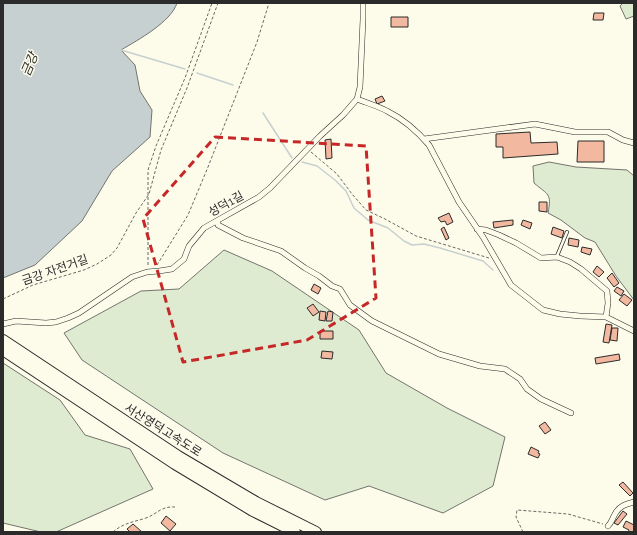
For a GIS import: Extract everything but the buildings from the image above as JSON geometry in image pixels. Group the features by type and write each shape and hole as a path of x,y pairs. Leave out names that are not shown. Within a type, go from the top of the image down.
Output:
{"highway":[{"name":"서산영덕고속도로","path":"3,340 178,456 256,502 316,532"},
{"name":"서산영덕고속도로","path":"3,350 175,464 252,511 295,532"}],"street":[{"path":"362,3 363,23 360,88 358,99 386,110 400,119 429,145 460,202 478,229 511,285 543,310 560,314 606,317 634,331"},
{"name":"성덕1길","path":"3,324 16,320 46,323 56,322 68,318 79,313 132,277 147,272 172,268 179,264 184,259 189,246 204,228 259,197 283,176 358,99"},
{"path":"424,139 535,124 575,132 608,132 623,140 634,143"},
{"path":"217,221 218,226 230,232 281,251 332,286 340,289 350,305 372,321 439,354 480,366 506,369 520,379 527,388 541,399 571,414"},
{"path":"478,229 486,230 499,235 541,258 557,257 581,269 607,290 608,303 606,317"},
{"path":"608,526 611,523 615,513 621,506 634,502"}],"lane":[{"path":"557,257 567,232"}],"path":[{"path":"147,272 149,261 148,170 185,78 212,3"},
{"path":"149,194 161,150 187,88 218,3"},
{"path":"153,271 188,215 257,42 269,3"},
{"path":"307,150 337,174 366,210 386,219 416,236 496,260"},
{"name":"금강 자전거길","path":"3,299 33,285 84,270 98,264 111,255 118,248 136,213 149,194"},
{"path":"113,532 126,523 148,518 157,511 175,507"},
{"path":"523,532 516,517 517,510 568,514 608,526"}],"highlighted area":[{"path":"215,137 366,146 376,298 307,340 183,362 143,219"}],"green space":[{"path":"623,3 634,3 634,16 626,19 620,6"},
{"path":"549,162 576,167 627,170 634,176 634,300 616,276 595,242 585,238 561,220 548,213 549,198 546,192 534,183 533,166"},
{"path":"224,250 272,271 359,330 386,373 447,408 505,437 493,486 443,513 369,486 325,500 223,453 82,360 64,333 141,291 179,289"},
{"path":"3,363 60,400 85,435 130,449 153,489 56,532 41,532 3,523"}],"water":[{"name":"금강","path":"3,3 177,3 174,10 161,24 145,36 121,50 135,65 140,91 152,110 150,137 112,171 82,221 35,265 3,278"}],"waterway":[{"path":"121,50 185,69"},
{"path":"197,73 233,85"},
{"path":"263,113 292,158"},
{"path":"302,162 317,166 346,191 354,208 368,220 388,228 404,241 412,245 424,244 440,248 483,261 493,270"}]}
